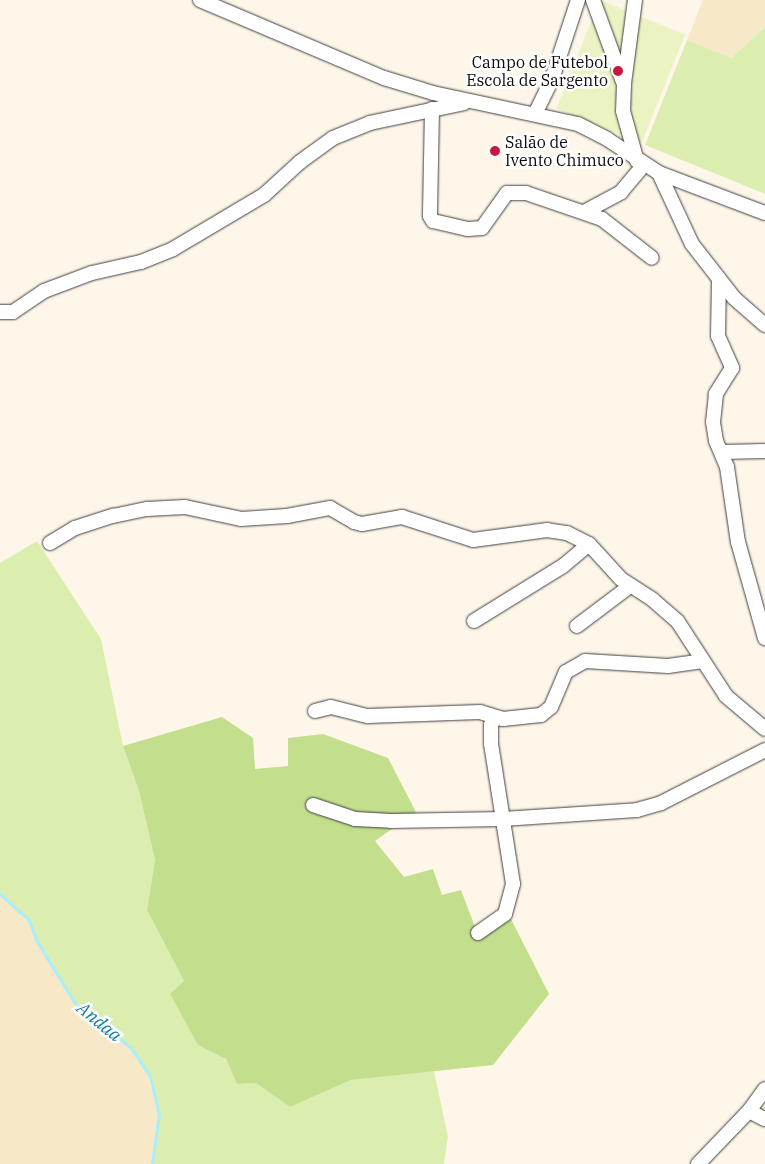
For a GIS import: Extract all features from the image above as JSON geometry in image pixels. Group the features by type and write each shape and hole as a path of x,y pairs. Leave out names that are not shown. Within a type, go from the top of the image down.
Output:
{"street":[{"path":"200,0 384,78 470,102 578,124 607,139 659,173 765,213"},
{"path":"535,114 552,80 578,0"},
{"path":"593,0 624,84"},
{"path":"635,0 624,84 623,110 641,163"},
{"path":"0,312 14,312 44,291 92,273 141,262 173,250 264,195 300,162 333,138 370,123 470,102"},
{"path":"432,109 430,216 433,221 468,229 482,228 501,198 514,192 586,211 602,219 652,258"},
{"path":"586,211 621,192 641,163"},
{"path":"659,173 692,244 734,298 765,325"},
{"path":"720,279 718,336 732,368 714,401 713,422 716,442 723,452 734,496 738,542 765,638"},
{"path":"723,452 765,451"},
{"path":"50,543 75,528 113,516 147,509 185,507 241,519 288,516 330,508 354,522 362,524 402,517 473,540 547,530 568,533 589,544 630,586 652,600 678,622 726,696 765,730"},
{"path":"474,621 563,566 589,544"},
{"path":"577,626 630,586"},
{"path":"315,711 331,707 368,716 480,712 495,717 546,712 566,672 585,661 668,666 703,661"},
{"path":"478,932 497,922 511,902 513,884 491,744 490,725 495,717"},
{"path":"313,805 355,819 503,819 637,810 661,803 765,750"},
{"path":"698,1164 749,1112 765,1089"},
{"path":"749,1112 765,1120"}],"shaded area":[{"path":"703,0 765,0 765,27 731,58 687,40"},
{"path":"0,894 29,920 36,940 76,1005 131,1048 150,1076 159,1114 152,1164 0,1164"}],"green space":[{"name":"Campo de Futebol Escola de Sargento","path":"600,0 685,34 641,143 556,108"},
{"path":"765,27 765,194 645,145 687,40 731,58"},
{"path":"37,541 101,639 123,746 139,791 155,860 147,910 184,981 198,1044 226,1059 237,1084 256,1083 290,1107 351,1080 434,1071 448,1137 444,1164 152,1164 159,1114 150,1076 131,1048 76,1005 36,940 29,920 0,894 0,563"},
{"path":"222,717 253,738 255,769 288,766 288,738 323,734 388,758 416,812 375,841 404,877 433,869 442,895 461,890 475,927 509,915 549,994 493,1065 351,1080 290,1107 256,1083 237,1084 226,1059 198,1045 170,994 184,981 147,910 155,860 139,791 123,746"}],"waterway":[{"name":"Andaa","path":"0,894 29,920 36,940 74,1002 131,1048 150,1076 159,1114 152,1164"}],"place":[{"name":"Campo de Futebol Escola de Sargento","path":"618,71"},
{"name":"Salão de Ivento Chimuco","path":"495,151"}]}
